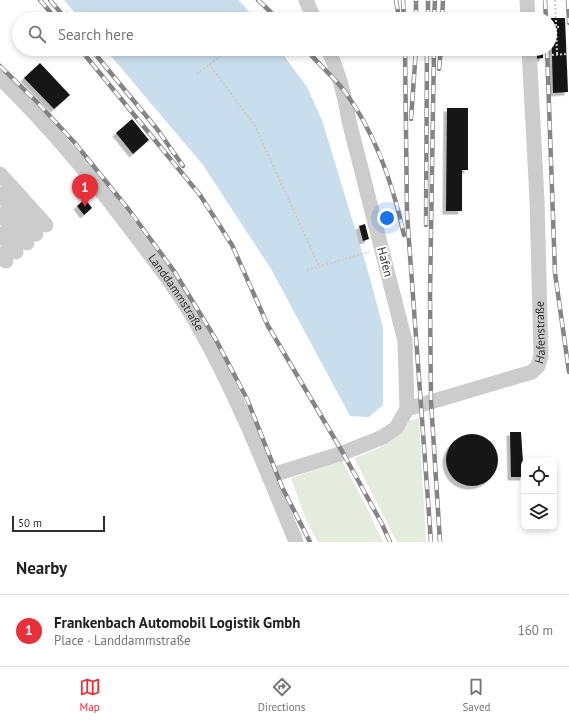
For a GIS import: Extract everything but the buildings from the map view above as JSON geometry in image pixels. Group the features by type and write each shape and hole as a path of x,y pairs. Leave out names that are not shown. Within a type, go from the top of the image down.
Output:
{"street":[{"path":"306,0 311,12"},
{"path":"527,0 528,12"},
{"name":"Hafen","path":"331,56 338,71 344,91 349,120 405,341 407,409"},
{"name":"Hafenstraße","path":"407,409 532,372 538,366 541,356 537,200 529,56"},
{"name":"Landdammstraße","path":"0,78 53,133 118,212 169,278 202,332 238,403 296,542"},
{"path":"0,174 20,246"},
{"path":"0,181 20,246"},
{"path":"0,188 20,246"},
{"path":"0,194 20,246"},
{"path":"0,201 20,246"},
{"path":"0,207 20,246"},
{"path":"0,214 20,246"},
{"path":"0,221 20,246"},
{"path":"0,228 20,246"},
{"path":"0,234 20,246"},
{"path":"0,241 20,246"},
{"path":"269,476 343,453 383,437 396,428 407,409"}],"path":[{"path":"555,0 556,12"},
{"path":"557,39 558,54 567,54"},
{"path":"197,74 220,56"},
{"path":"210,64 255,126 319,266"},
{"path":"307,270 382,248"}],"green space":[{"path":"419,418 426,542 397,542 354,458 392,441 408,421"},
{"path":"342,461 383,542 318,542 306,520 291,478"}],"water":[{"path":"64,0 239,0 249,12 74,12"},
{"path":"111,56 284,56 307,87 322,120 370,278 383,328 383,405 369,417 350,416 271,269 203,165"}],"railway":[{"path":"40,0 50,12"},
{"path":"50,0 60,12"},
{"path":"258,0 271,12"},
{"path":"396,0 398,12"},
{"path":"403,0 404,12"},
{"path":"416,0 416,12"},
{"path":"428,0 428,12"},
{"path":"434,12 435,0"},
{"path":"442,12 443,0"},
{"path":"545,0 546,12"},
{"path":"568,0 569,23"},
{"path":"86,56 200,195 232,245 268,326 343,453 382,524 390,542"},
{"path":"97,56 157,129 183,166"},
{"path":"312,56 341,86 366,125 389,178 404,235"},
{"path":"405,56 407,214 431,542"},
{"path":"411,119 416,56"},
{"path":"426,225 427,56"},
{"path":"434,56 430,295 431,401 440,542"},
{"path":"439,69 440,56"},
{"path":"547,56 555,273 569,372"},
{"path":"0,66 36,101 74,142 129,210 174,271 215,338 247,399 282,487 310,542"}],"place":[{"name":"Frankenbach Automobil Logistik Gmbh","path":"85,207"}]}
